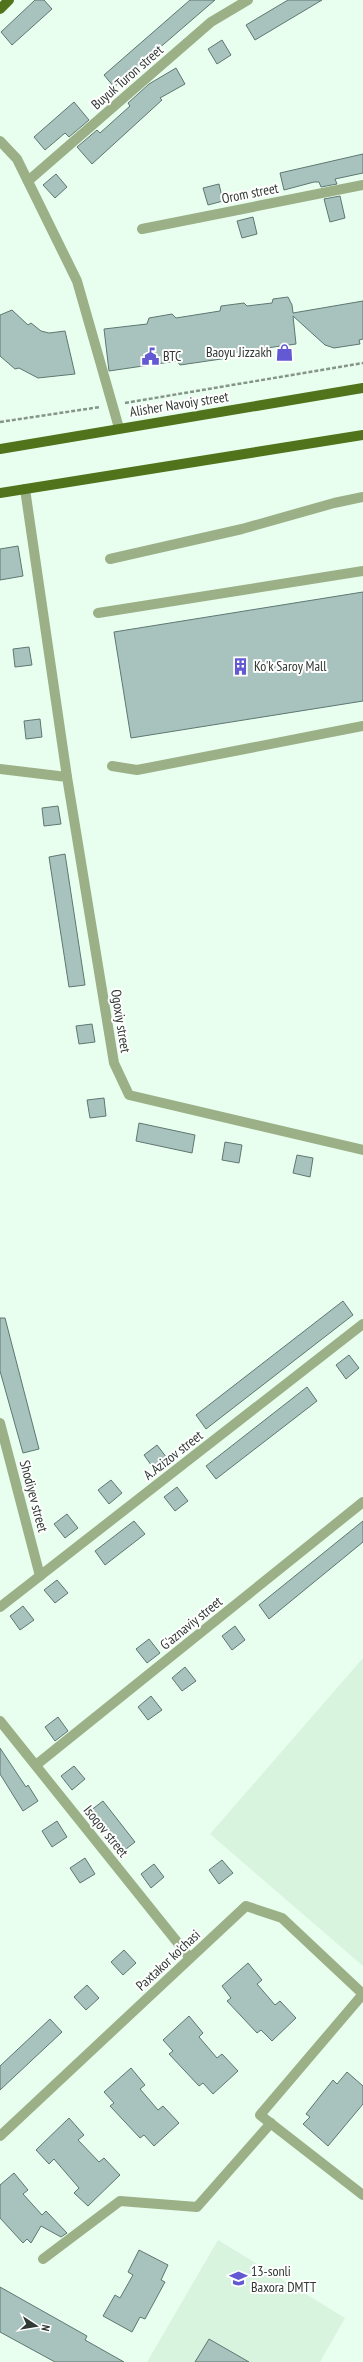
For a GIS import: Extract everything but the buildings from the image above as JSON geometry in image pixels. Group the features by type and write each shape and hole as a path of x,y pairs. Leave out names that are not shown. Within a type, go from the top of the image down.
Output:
{"main road":[{"path":"0,9 9,0"},
{"name":"Alisher Navoiy street","path":"0,449 119,428 363,389"},
{"path":"0,493 363,435"}],"street":[{"name":"Buyuk Turon street","path":"28,181 211,22 248,0"},
{"path":"0,141 17,159 77,281 111,405 119,428"},
{"name":"Orom street","path":"142,229 363,185"},
{"path":"0,769 67,777 25,489"},
{"path":"110,559 242,528 334,503 363,497"},
{"path":"98,613 363,570"},
{"path":"112,766 137,770 363,726"},
{"name":"Ogoxiy street","path":"67,777 114,1063 129,1095 363,1150"},
{"name":"A.Azizov street","path":"0,1607 363,1324"},
{"name":"Shodiyev street","path":"0,1423 40,1576"},
{"name":"G'aznaviy street","path":"36,1765 363,1502"},
{"name":"Isoqov street","path":"0,1721 190,1958"},
{"name":"Paxtakor ko'chasi","path":"0,2136 246,1906 282,1918 363,1994"},
{"path":"363,1994 260,2115 363,2195"},
{"path":"43,2259 120,2200 198,2207 271,2123"}],"path":[{"path":"0,422 363,363"}],"shaded area":[{"path":"363,1658 363,1966 210,1834"},
{"name":"13-sonli Baxora DMTT","path":"218,2240 345,2318 320,2362 147,2362"}],"place":[{"name":"Baoyu Jizzakh","path":"285,352"},
{"name":"BTC","path":"150,356"},
{"name":"Ko'k Saroy Mall","path":"241,666"},
{"name":"13-sonli Baxora DMTT","path":"238,2279"}]}
